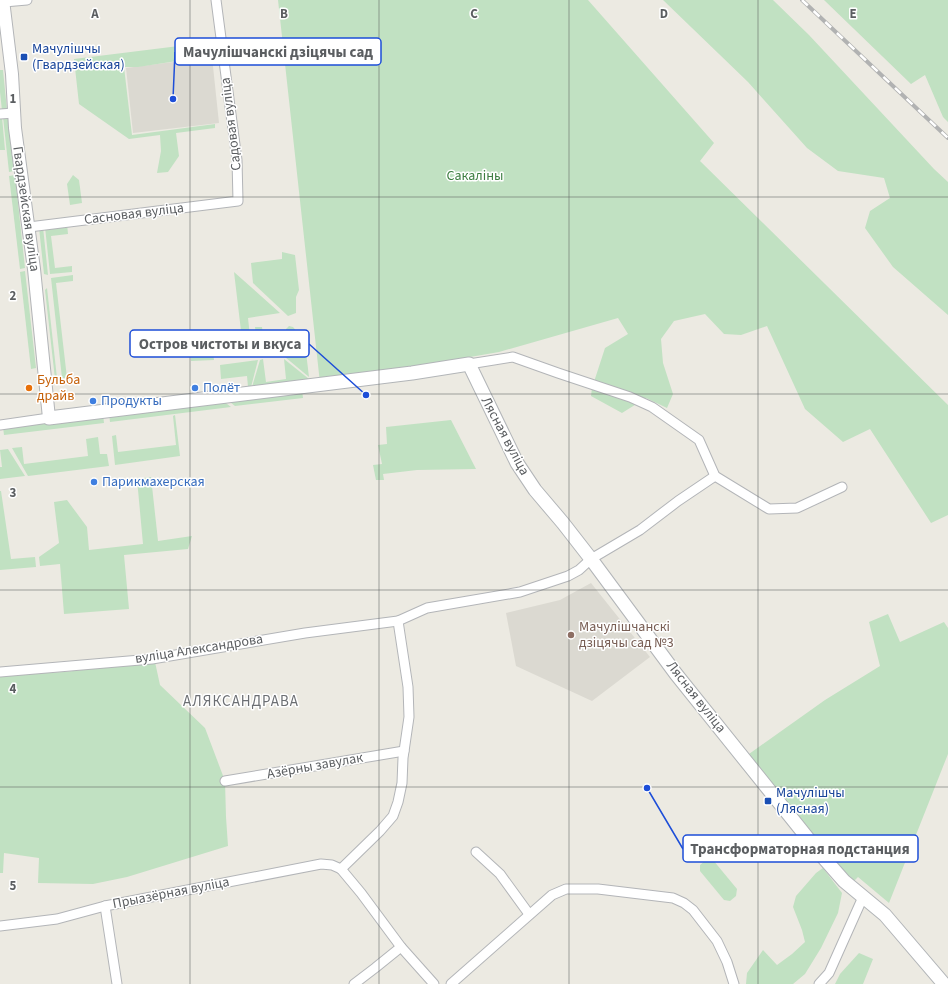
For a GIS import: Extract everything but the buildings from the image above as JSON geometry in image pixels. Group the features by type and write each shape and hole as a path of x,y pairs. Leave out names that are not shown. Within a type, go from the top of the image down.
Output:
{"main road":[{"path":"49,418 405,374 469,364"},
{"name":"Лясная вуліца","path":"469,364 517,463 535,490 591,559 676,674 835,872 885,915 944,984"}],"street":[{"path":"3,1 27,0"},
{"name":"Садовая вуліца","path":"216,0 237,160 238,200"},
{"name":"Гвардзейская вуліца","path":"3,1 12,74 14,113 35,278 49,418"},
{"path":"0,114 14,113"},
{"name":"Сасновая вуліца","path":"29,227 238,200"},
{"path":"469,364 513,357 630,397 652,407 699,440 715,476 769,509 797,508 842,487"},
{"path":"0,425 49,418"},
{"name":"вуліца Александрова","path":"0,672 152,658 305,632 398,620 427,608 520,592 568,576 579,570 591,559 640,530 678,501 715,476"},
{"path":"398,620 408,687 409,717 404,751 402,783 398,802 393,816 380,831 341,869 361,893 401,947 434,984"},
{"name":"Азёрны завулак","path":"225,781 404,751"},
{"path":"476,852 500,874 529,914"},
{"name":"Прыазёрная вуліца","path":"1,926 57,919 105,906 321,864 332,865 341,869"},
{"path":"451,984 529,914 552,895 566,889 598,889 673,898 684,903 693,910 717,941 734,984"},
{"path":"819,984 829,973 863,897"},
{"path":"105,906 117,984"},
{"path":"354,984 401,947"}],"shaded area":[{"path":"212,57 219,123 133,133 126,68"},
{"name":"Мачулішчанскі дзіцячы сад №3","path":"591,583 650,657 592,701 516,666 506,613 560,600"}],"green space":[{"name":"Сакаліны","path":"278,0 588,0 714,143 700,161 948,405 948,515 931,523 870,429 843,442 805,409 767,326 741,335 724,334 705,314 674,321 661,339 663,363 673,394 667,408 646,398 622,413 591,396 592,388 605,348 628,334 618,318 499,352 320,383"},
{"path":"663,0 773,0 809,35 934,169 948,182 948,315 893,267 865,228 870,211 890,198 884,178 838,171 807,148 748,82"},
{"path":"824,0 948,0 948,122 943,117 925,75 911,84"},
{"path":"187,45 190,59 138,67 124,67 132,135 215,124 215,128 176,133 179,156 168,172 157,173 161,151 160,135 129,139 79,104 74,59"},
{"path":"0,70 3,70 7,110 2,111 0,92"},
{"path":"8,116 14,171 9,172 3,117"},
{"path":"2,117 5,150 0,150 0,118"},
{"path":"15,175 25,268 20,269 9,176"},
{"path":"73,175 79,180 82,203 70,205 67,184"},
{"path":"67,224 68,234 51,236 55,268 72,266 72,272 50,274 45,227"},
{"path":"43,227 48,275 44,274 39,228"},
{"path":"282,252 295,255 299,290 296,297 296,313 288,316 253,283 251,263 282,259"},
{"path":"25,271 36,368 31,369 20,272"},
{"path":"234,272 280,313 248,318 252,355 244,356"},
{"path":"73,275 73,281 56,283 67,378 62,378 51,278"},
{"path":"47,288 57,378 55,379 45,290"},
{"path":"289,326 293,327 305,341 286,354 288,350 286,329"},
{"path":"255,327 262,327 265,353 258,354"},
{"path":"211,339 214,360 191,361 190,340"},
{"path":"305,344 309,377 285,357"},
{"path":"263,359 266,382 286,379 284,359 309,379 252,387 260,360"},
{"path":"258,360 251,387 248,387 247,376 221,379 220,365"},
{"path":"302,390 303,398 235,406 226,399"},
{"path":"222,400 231,407 110,422 109,414"},
{"path":"103,414 104,423 4,435 3,427"},
{"path":"175,415 180,456 115,465 112,436 116,435 118,452 176,445 173,416"},
{"path":"451,420 476,469 417,470 383,474 384,480 376,480 373,465 382,464 378,445 387,444 386,427"},
{"path":"98,437 100,454 107,454 109,466 28,476 12,448 22,447 24,464 88,456 86,439"},
{"path":"8,449 25,476 0,479 0,467 2,467 0,450"},
{"path":"151,477 158,541 192,536 188,549 124,555 129,609 64,614 60,564 40,566 39,557 59,543 54,502 67,500 87,527 89,550 143,544 137,479"},
{"path":"0,491 11,559 35,557 36,567 0,570"},
{"path":"888,614 900,642 944,622 948,628 948,754 889,903 858,877 853,882 827,856 749,754 825,700 880,666 869,622"},
{"path":"155,662 160,685 205,728 225,781 228,846 127,877 93,884 38,883 39,858 4,853 3,873 0,873 0,675 64,672"},
{"path":"706,860 713,860 737,889 736,896 730,901 724,900 700,871 700,865"},
{"path":"823,868 842,893 838,913 821,948 805,974 793,984 746,984 747,973 763,950 777,965 805,942 793,907 796,896 816,873"},
{"path":"859,953 873,959 863,984 835,984 840,974"}],"railway":[{"path":"802,0 948,138"}],"place":[{"name":"Мачулішчы (Гвардзейская)","path":"24,57"},
{"name":"Мачулішчанскі дзіцячы сад","path":"173,99"},
{"name":"Бульба драйв","path":"29,388"},
{"name":"Полёт","path":"195,388"},
{"name":"Остров чистоты и вкуса","path":"366,395"},
{"name":"Продукты","path":"93,401"},
{"name":"Парикмахерская","path":"94,482"},
{"name":"Мачулішчанскі дзіцячы сад №3","path":"571,635"},
{"name":"Трансформаторная подстанция","path":"647,788"},
{"name":"Мачулішчы (Лясная)","path":"768,801"}],"district":[{"name":"АЛЯКСАНДРАВА","path":"241,701"}]}
